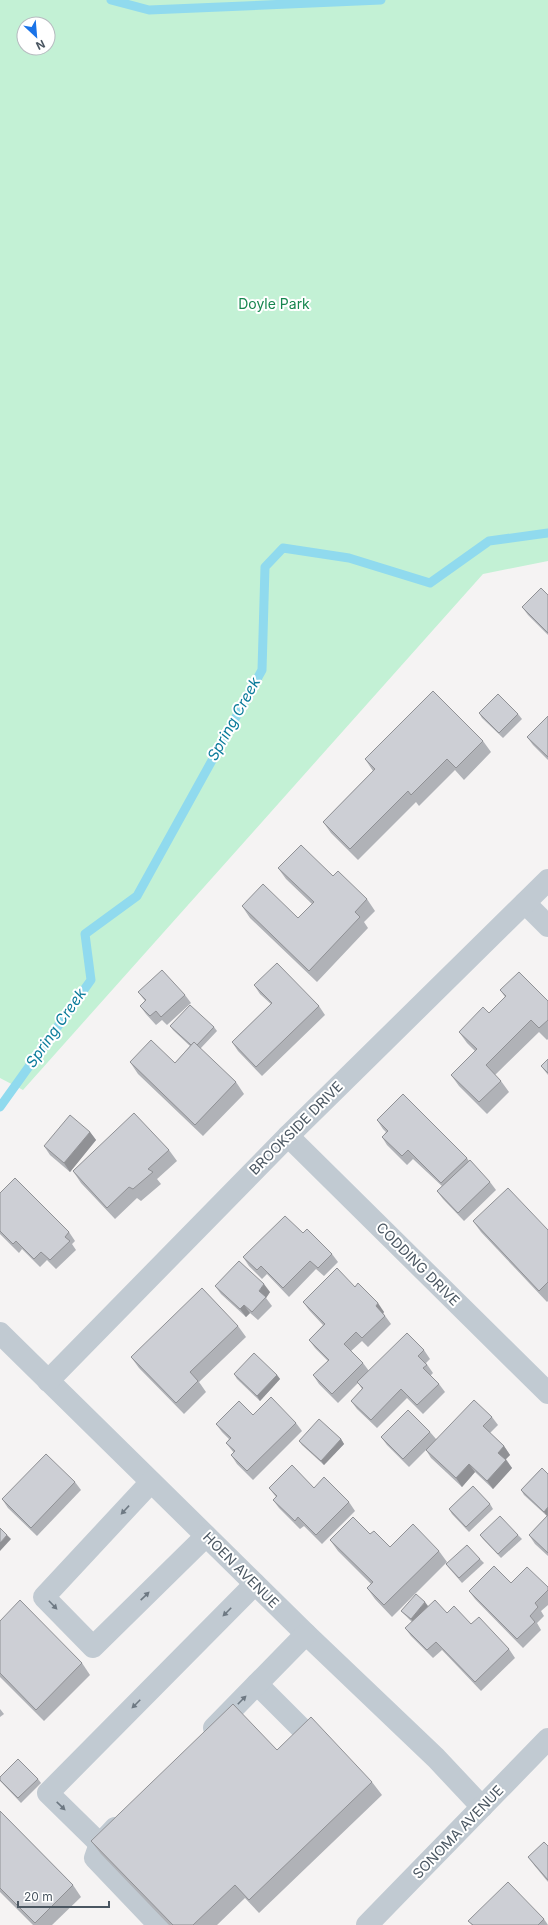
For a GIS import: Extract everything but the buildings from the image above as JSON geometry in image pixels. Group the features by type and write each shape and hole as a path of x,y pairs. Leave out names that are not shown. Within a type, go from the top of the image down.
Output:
{"street":[{"name":"BROOKSIDE DRIVE","path":"48,1380 288,1136 548,880"},
{"path":"525,903 548,926"},
{"name":"CODDING DRIVE","path":"288,1136 548,1393"},
{"name":"HOEN AVENUE","path":"0,1333 306,1634 436,1758 482,1807"},
{"path":"151,1482 44,1597 93,1647 206,1536"},
{"path":"100,1844 48,1793 255,1584"},
{"path":"197,1744 306,1634"},
{"path":"257,1684 307,1734"},
{"name":"SONOMA AVENUE","path":"367,1925 548,1739"},
{"path":"127,1816 100,1844 95,1858 159,1925"}],"green space":[{"name":"Doyle Park","path":"0,0 548,0 548,561 483,574 23,1090 0,1078"}],"waterway":[{"path":"111,0 149,10 381,0"},
{"name":"Spring Creek","path":"0,1107 91,980 85,934 137,896 262,670 265,567 283,548 349,558 430,583 489,541 548,533"}]}
